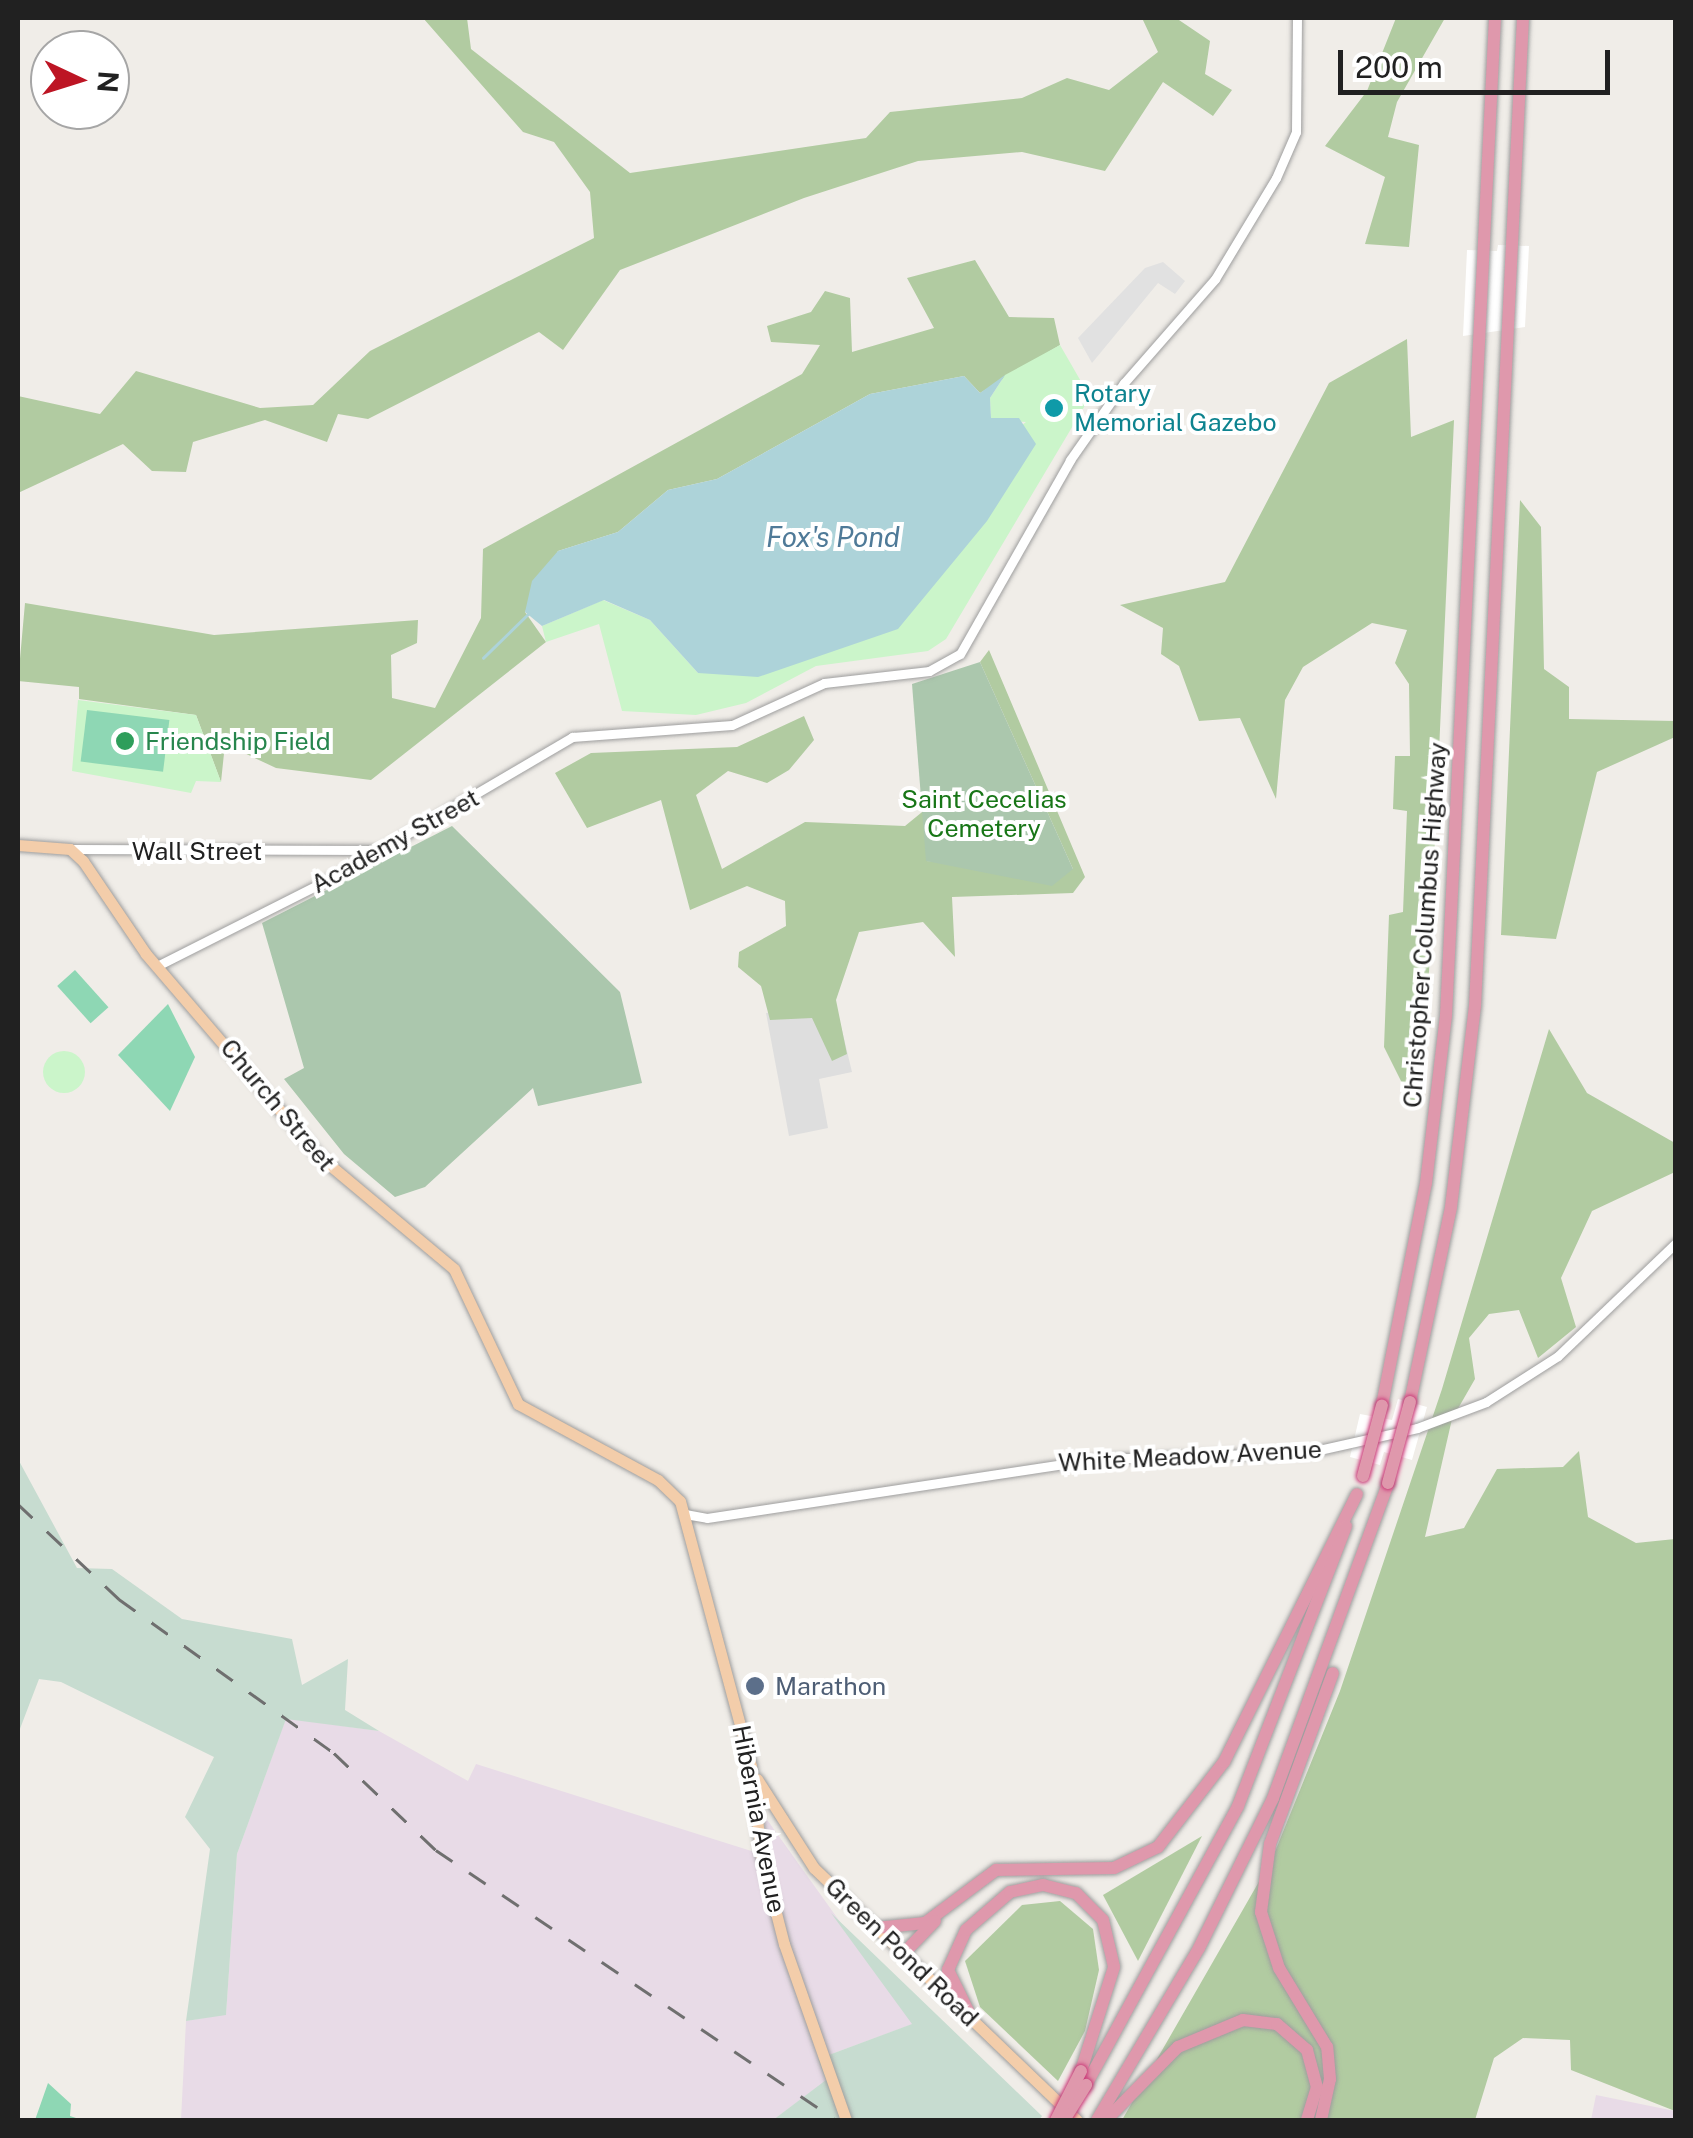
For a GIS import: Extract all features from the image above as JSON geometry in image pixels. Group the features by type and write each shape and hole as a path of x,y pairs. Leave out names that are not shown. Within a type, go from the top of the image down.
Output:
{"highway":[{"name":"Christopher Columbus Highway","path":"1059,2120 1086,2086 1238,1806 1357,1494 1382,1405 1426,1183 1446,1016 1494,18"},
{"name":"Christopher Columbus Highway","path":"1097,2120 1121,2095 1252,1844 1346,1616 1410,1402 1451,1208 1476,1006 1523,18"},
{"path":"876,1928 916,1927 996,1870 1114,1868 1146,1855 1178,1828 1224,1762 1357,1494"},
{"path":"1321,2120 1330,2079 1327,2047 1273,1956 1261,1912 1270,1844 1332,1676 1346,1616"},
{"path":"972,2019 948,1970 966,1930 1010,1892 1043,1885 1076,1893 1103,1920 1114,1966 1082,2071 1059,2120"},
{"path":"903,1954 942,1911"},
{"path":"1106,2120 1121,2095 1194,2035 1258,2020 1295,2034 1308,2050 1318,2087 1307,2120"}],"main road":[{"name":"Wall Street","path":"18,845 70,849"},
{"name":"Church Street","path":"70,849 93,871 158,966 334,1173 454,1269 518,1404 673,1490 685,1514"},
{"name":"Hibernia Avenue","path":"685,1514 751,1766 761,1854 784,1944 846,2120"},
{"name":"Green Pond Road","path":"751,1766 796,1847 1077,2120"}],"street":[{"name":"Academy Street","path":"158,966 341,872 572,737 634,728 732,725 824,683 938,668 973,639 1070,460 1124,382 1215,279 1276,178 1296,132 1297,18"},
{"name":"Wall Street","path":"70,849 376,850"},
{"path":"330,850 341,872"},
{"path":"93,871 99,851"},
{"name":"White Meadow Avenue","path":"685,1514 706,1518 1086,1460 1310,1452 1452,1419 1509,1389 1590,1330 1632,1278 1676,1243"}],"shaded area":[{"path":"1163,262 1185,281 1175,294 1158,283 1092,363 1078,338 1145,268"},
{"path":"835,1001 852,1072 819,1079 828,1128 789,1136 766,1013"},
{"path":"286,1718 379,1731 468,1781 476,1764 770,1857 763,1814 913,2024 818,2059 827,2080 773,2120 181,2120 186,2021 226,2014 237,1854"},
{"path":"1596,2095 1675,2111 1675,2120 1591,2120"}],"green space":[{"path":"423,18 467,18 471,49 630,173 866,138 890,112 1022,98 1067,78 1109,90 1158,52 1142,18 1176,18 1210,41 1205,74 1232,90 1213,116 1163,82 1105,171 1022,152 918,161 804,198 620,270 563,350 539,332 368,419 338,414 327,442 265,420 193,442 186,472 152,471 123,444 18,493 18,396 100,414 136,371 260,408 313,405 370,351 594,238 590,192 554,142 523,132"},
{"path":"1396,18 1445,18 1397,102 1388,137 1419,145 1409,247 1365,244 1385,177 1325,146 1367,91"},
{"path":"975,260 1009,317 1054,318 1060,345 980,393 964,376 870,394 717,479 668,490 618,532 558,551 525,612 546,642 371,780 276,768 225,744 221,782 196,715 79,699 79,687 18,681 25,603 214,635 418,620 417,643 391,655 392,698 435,708 481,618 483,549 802,374 820,345 771,342 767,326 811,312 825,291 850,298 852,352 934,328 907,278"},
{"path":"1407,339 1411,437 1454,420 1429,972 1414,1107 1384,1047 1389,915 1403,912 1407,811 1393,809 1395,756 1410,756 1409,684 1395,663 1407,630 1372,623 1303,667 1285,700 1276,799 1240,718 1199,721 1179,666 1161,654 1163,628 1120,605 1225,582 1329,383"},
{"path":"1060,345 1090,397 946,639 928,651 816,666 746,703 696,715 622,711 599,624 546,642 542,626 603,600 650,620 698,673 1026,422 991,419 990,398 1005,375"},
{"path":"1520,500 1541,527 1544,669 1569,687 1569,719 1675,721 1675,737 1597,772 1556,939 1501,935"},
{"path":"989,650 1085,877 1073,893 952,897 955,957 923,922 859,932 836,1000 847,1054 832,1061 812,1018 770,1020 761,986 738,967 739,952 786,926 785,901 747,886 690,910 661,800 587,828 555,773 591,753 737,747 804,716 814,740 789,770 767,783 728,771 696,795 722,869 805,822 905,826 927,808 926,861 1073,869 980,662"},
{"name":"Saint Cecelias Cemetery","path":"980,662 1073,869 1052,886 926,861 912,684"},
{"path":"78,700 196,715 221,782 196,781 191,793 72,771"},
{"name":"Friendship Field","path":"87,710 169,720 163,772 81,762"},
{"path":"452,826 620,992 642,1083 538,1106 533,1088 425,1187 395,1197 344,1154 284,1079 304,1068 262,923"},
{"path":"75,970 108,1007 91,1023 57,986"},
{"path":"168,1004 195,1057 170,1111 118,1055"},
{"path":"1549,1029 1587,1093 1675,1143 1675,1172 1592,1211 1561,1278 1576,1327 1538,1358 1519,1310 1489,1314 1469,1338 1475,1379 1452,1419 1425,1537 1464,1528 1497,1469 1563,1467 1579,1451 1588,1517 1636,1543 1675,1539 1675,2111 1571,2070 1570,2040 1523,2038 1494,2058 1475,2120 1122,2120 1272,1859 1340,1691 1442,1389"},
{"path":"64,1051 79,1057 85,1072 79,1087 64,1093 49,1087 43,1072 49,1057"},
{"path":"18,1459 77,1568 112,1569 182,1619 292,1639 302,1685 348,1659 345,1710 379,1731 286,1719 237,1854 226,2015 186,2021 210,1849 185,1817 214,1757 61,1682 39,1679 18,1734"},
{"path":"1202,1836 1138,1961 1103,1895"},
{"path":"1060,1901 1093,1929 1099,1970 1085,2031 1058,2081 980,2007 965,1961 1022,1905"},
{"path":"831,1913 1042,2116 1039,2120 773,2120 826,2080 818,2059 912,2024"},
{"path":"48,2083 71,2104 70,2116 82,2120 35,2120"}],"water":[{"name":"Fox's Pond","path":"1005,375 990,398 991,418 1019,418 1036,444 987,521 898,629 758,677 698,673 650,620 604,600 542,626 525,612 532,581 558,551 618,532 668,490 717,479 870,394 964,376 980,393"}],"pier":[{"path":"1498,245 1529,246 1525,327 1463,336 1467,250 1497,251"},
{"path":"1398,1399 1427,1407 1412,1460 1384,1452 1380,1465 1350,1457 1360,1414 1392,1420"}],"waterway":[{"path":"483,658 527,615"}],"railway":[{"path":"18,1504 119,1599 334,1753 436,1850 836,2120"}],"place":[{"name":"Rotary Memorial Gazebo","path":"1054,408"},
{"name":"Friendship Field","path":"125,741"},
{"name":"Marathon","path":"755,1686"}]}
